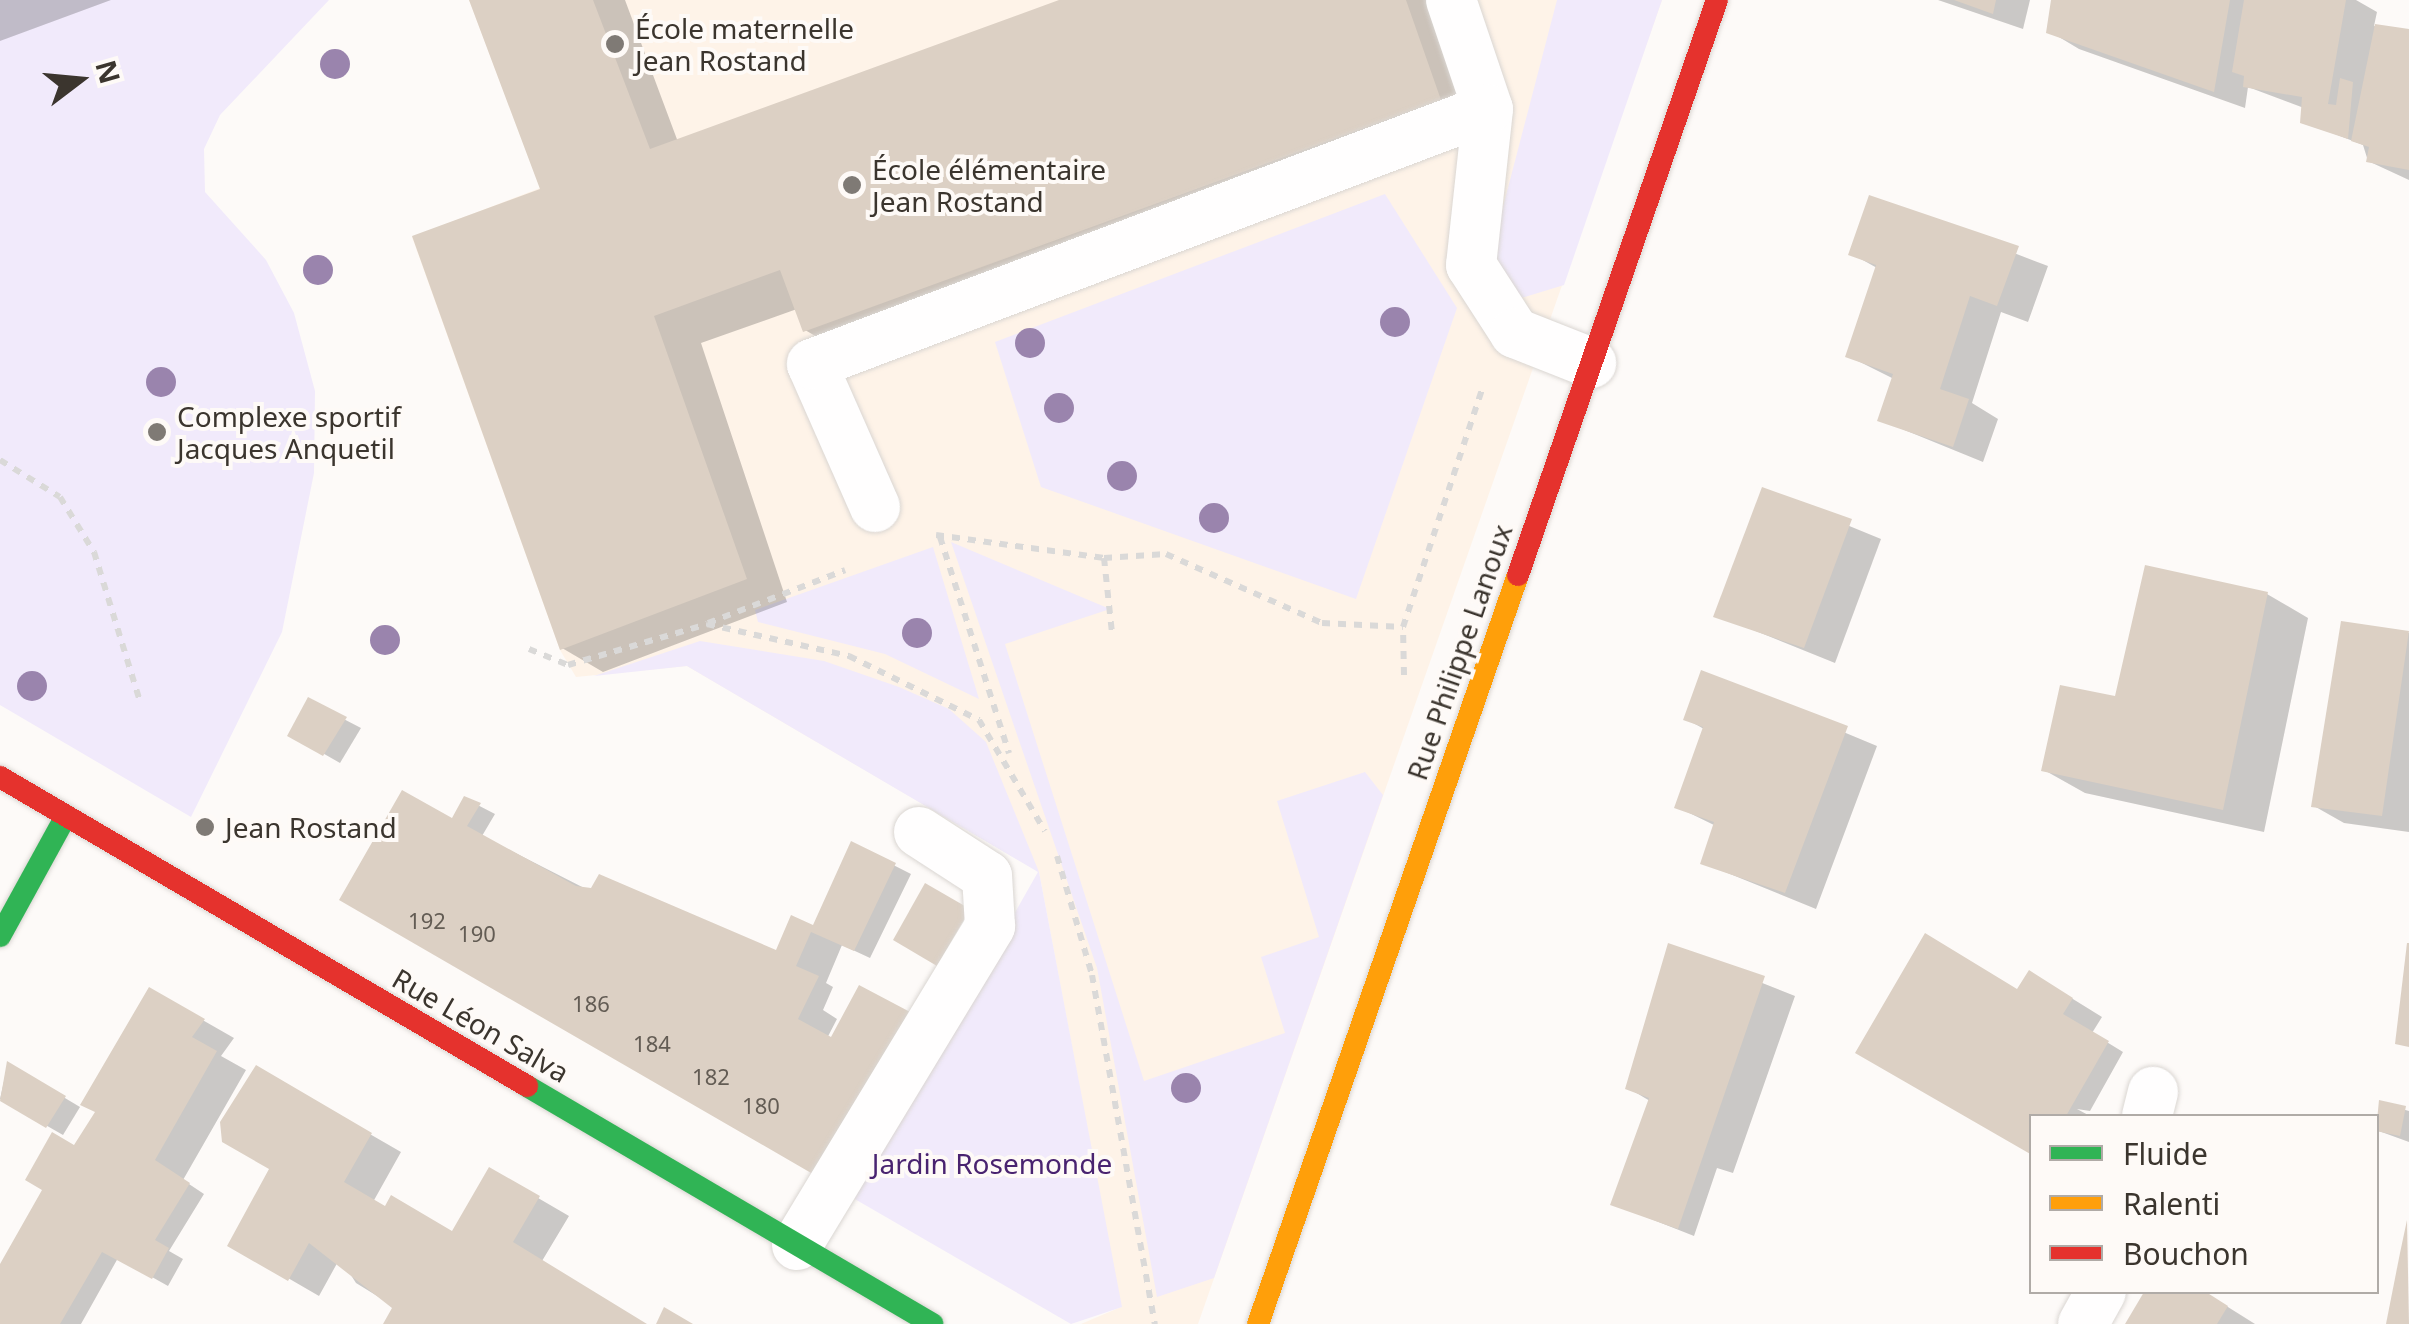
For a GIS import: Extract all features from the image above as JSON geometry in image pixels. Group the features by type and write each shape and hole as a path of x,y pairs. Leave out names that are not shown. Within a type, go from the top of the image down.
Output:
{"street":[{"name":"Rue Philippe Lanoux","path":"1258,1324 1717,0"},
{"name":"Rue Léon Salva","path":"0,777 932,1324"},
{"path":"0,936 66,816"}],"lane":[{"path":"1452,0 1488,109 1471,265 1514,333 1591,362"},
{"path":"875,507 812,364 1488,109"},
{"path":"797,1245 990,926 987,876 919,832"},
{"path":"2083,1324 2101,1294"}],"path":[{"path":"1404,681 1403,627 1484,386 1514,333"},
{"path":"0,460 60,498 94,552 139,698"},
{"path":"875,507 934,522 1011,760"},
{"path":"921,541 939,534 1104,558 1166,554 1322,623 1403,627"},
{"path":"1104,558 1112,633"},
{"path":"706,624 868,562"}],"shaded area":[{"path":"469,0 1662,0 1198,1324 1081,1324 1121,1307 1039,872 687,666 576,677 560,650 412,237 540,188"}],"green space":[{"name":"Complexe sportif Jacques Anquetil","path":"0,0 329,0 220,115 204,149 205,192 266,260 294,313 315,391 314,473 282,632 191,817 0,705"},
{"path":"1557,0 1662,0 1564,285 1518,299 1492,249"},
{"path":"1385,194 1457,308 1356,599 1041,487 995,342"},
{"path":"951,542 1110,609 1005,644 1144,1081 1285,1033 1261,957 1319,937 1277,801 1365,772 1383,795 1214,1278 1157,1297 1097,968"},
{"path":"933,547 979,699 885,654 758,622 755,610"},
{"name":"Jardin Rosemonde","path":"700,641 824,661 899,687 949,709 986,742 1039,872 1122,1307 1071,1324 853,1198 1038,872 687,666 594,676"}],"building":[{"path":"469,0 593,0 650,149 1059,0 1406,0 1441,100 803,332 780,270 654,316 747,579 560,650 412,236 540,189"},
{"path":"1954,0 1996,0 1993,14"},
{"path":"2051,0 2230,0 2214,92 2046,33"},
{"path":"2244,0 2346,0 2328,104 2336,105 2340,78 2353,82 2348,139 2300,123 2302,97 2243,87 2244,76 2232,72"},
{"path":"2375,24 2409,29 2409,170 2366,162 2369,147 2351,141"},
{"path":"1869,195 2019,246 1997,306 1970,296 1940,389 1969,399 1953,447 1877,421 1893,374 1845,357 1876,265 1848,255"},
{"path":"1762,487 1852,519 1804,648 1713,617"},
{"path":"2145,565 2268,592 2223,810 2041,771 2060,685 2115,696"},
{"path":"2341,621 2409,631 2382,816 2311,807"},
{"path":"1701,670 1848,726 1785,893 1700,864 1714,822 1674,808 1703,727 1683,720"},
{"path":"308,697 347,717 323,756 287,736"},
{"path":"402,790 452,818 464,796 481,803 467,826 576,886 591,888 599,874 776,950 791,915 813,925 851,841 896,863 854,951 811,932 796,966 819,976 798,1019 831,1037 859,985 912,1013 818,1177 339,900"},
{"path":"925,883 970,909 937,966 893,940"},
{"path":"1925,933 2017,989 2029,970 2073,998 2063,1014 2109,1041 2067,1114 2029,1114 2029,1153 1855,1053"},
{"path":"1668,943 1765,976 1678,1229 1610,1205 1649,1098 1625,1089"},
{"path":"2409,943 2409,1047 2395,1044"},
{"path":"149,987 205,1019 192,1037 217,1051 155,1160 190,1183 155,1240 169,1248 152,1279 102,1252 60,1324 0,1324 0,1264 42,1190 25,1180 52,1132 74,1145 95,1112 80,1105"},
{"path":"7,1061 66,1096 46,1128 0,1101"},
{"path":"256,1065 372,1133 344,1182 385,1206 391,1195 452,1231 489,1167 540,1196 513,1242 647,1324 383,1324 392,1308 309,1243 288,1281 227,1246 269,1169 222,1142 220,1122"},
{"path":"2379,1100 2406,1106 2400,1136 2379,1132"},
{"path":"2407,1220 2409,1324 2386,1324 2400,1253"},
{"path":"2143,1294 2209,1294 2228,1306 2217,1324 2125,1324"},
{"path":"664,1307 693,1324 656,1324"}],"traffic: fast":[{"path":"0,936 66,816"},
{"path":"527,1086 932,1324"}],"traffic: slow":[{"path":"1258,1324 1518,575"}],"traffic: jam":[{"path":"1518,575 1717,0"},
{"path":"0,777 527,1086"}],"place":[{"name":"École maternelle Jean Rostand","path":"615,44"},
{"name":"École élémentaire Jean Rostand","path":"852,185"},
{"name":"Complexe sportif Jacques Anquetil","path":"157,432"},
{"name":"Jean Rostand","path":"205,827"}]}
